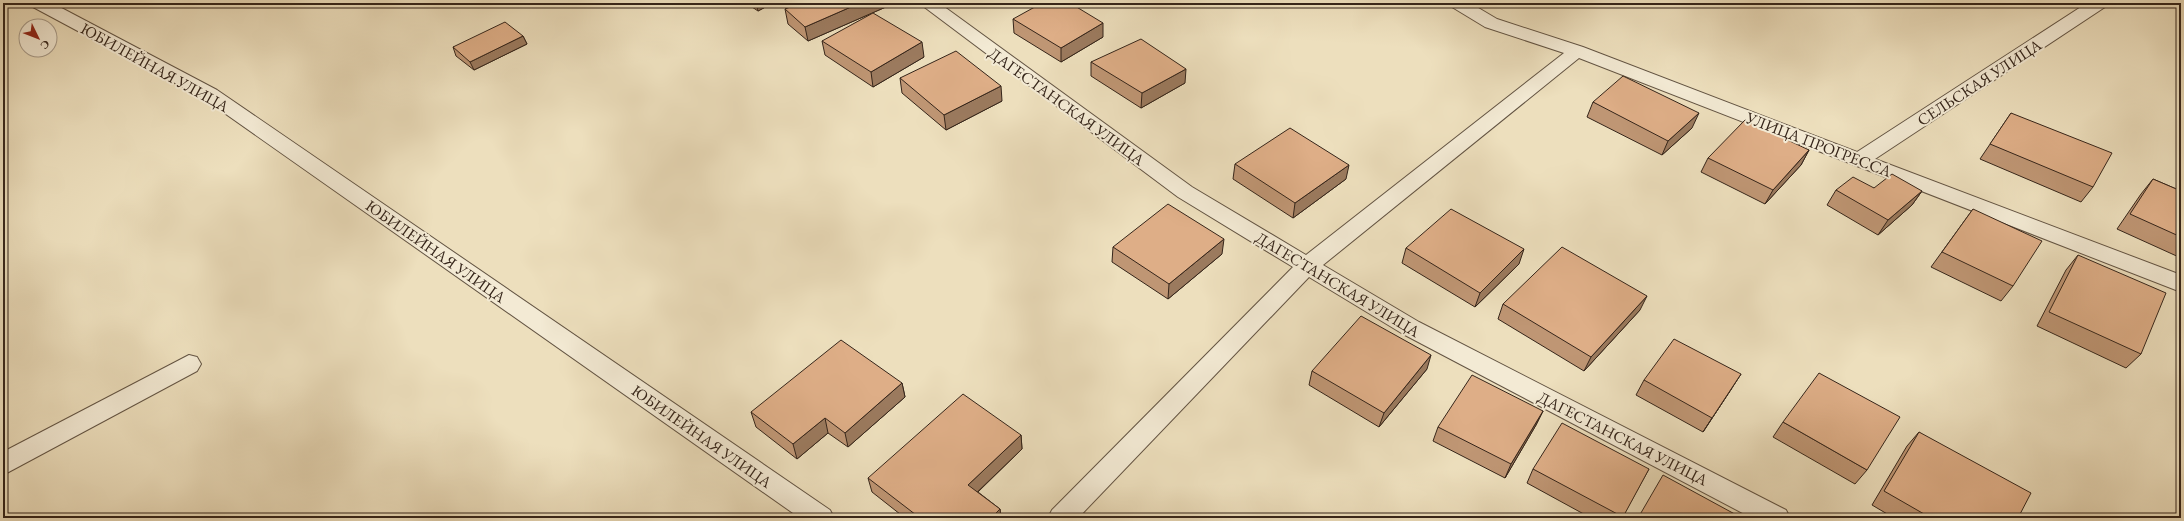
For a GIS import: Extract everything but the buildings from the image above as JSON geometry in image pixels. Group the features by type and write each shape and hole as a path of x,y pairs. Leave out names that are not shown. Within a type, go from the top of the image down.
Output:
{"street":[{"name":"ЮБИЛЕЙНАЯ УЛИЦА","path":"39,3 210,94 821,518"},
{"name":"ДАГЕСТАНСКАЯ УЛИЦА","path":"928,3 1185,192 1411,328 1777,518"},
{"name":"УЛИЦА ПРОГРЕССА","path":"1458,3 1491,23 1577,51 2181,284"},
{"name":"СЕЛЬСКАЯ УЛИЦА","path":"1859,160 2099,3"},
{"path":"1061,518 1307,266 1577,51"},
{"path":"3,464 189,364"}]}
